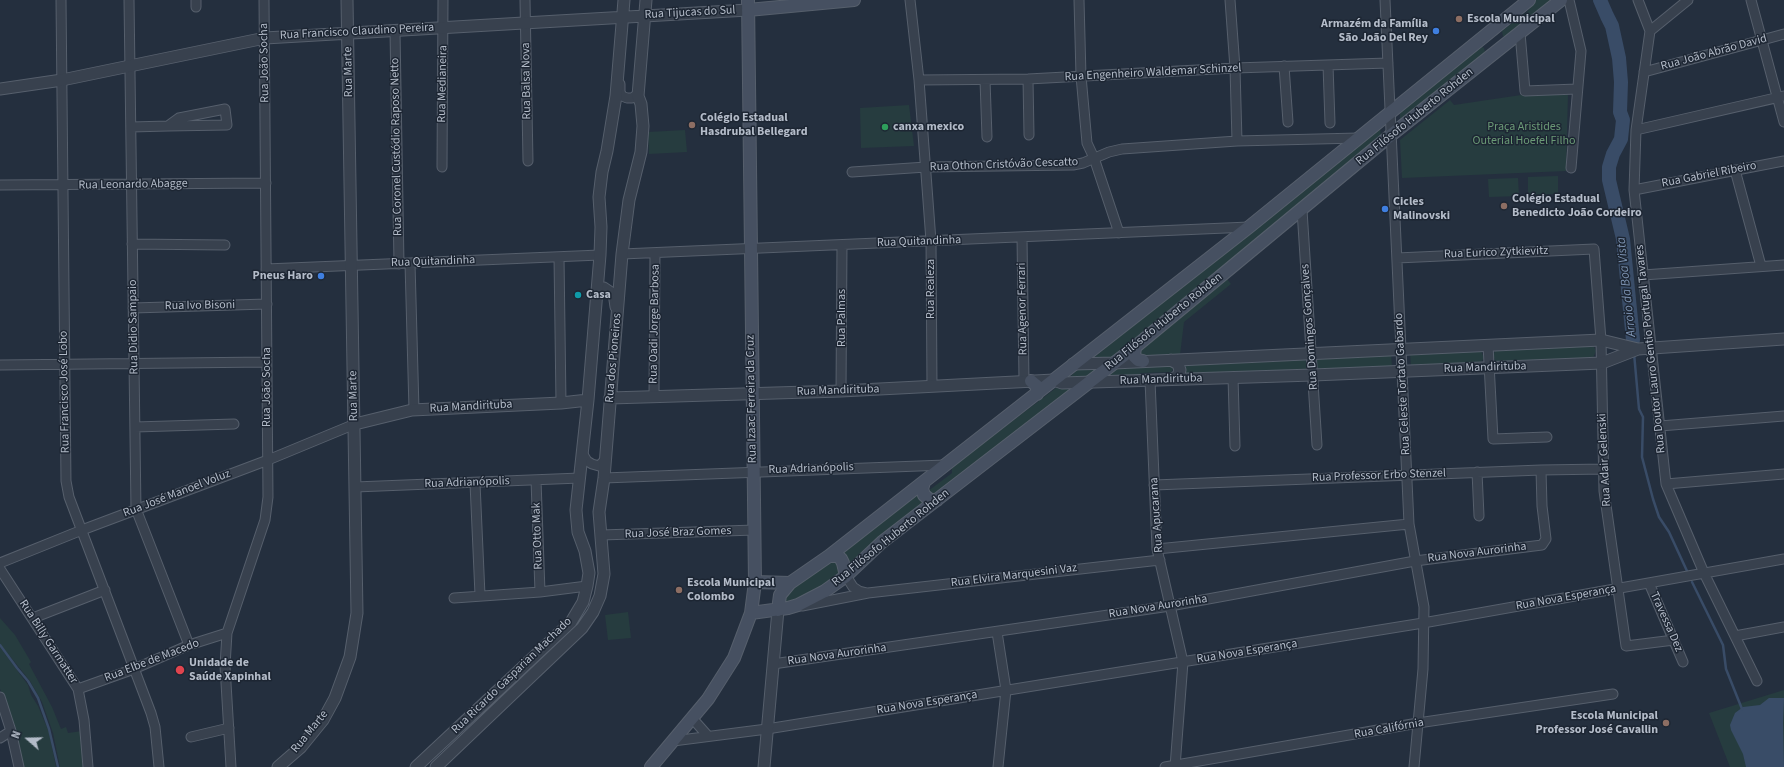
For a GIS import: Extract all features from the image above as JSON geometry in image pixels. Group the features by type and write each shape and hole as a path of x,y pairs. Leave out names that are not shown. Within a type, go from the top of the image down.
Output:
{"main road":[{"name":"Rua Tijucas do Sul","path":"748,5 854,0"},
{"name":"Rua Filósofo Huberto Rohden","path":"790,583 830,556 945,464 1037,394 1073,364 1230,242 1529,0"},
{"name":"Rua Filósofo Huberto Rohden","path":"751,613 783,609 816,596 846,576 882,542 1135,347 1391,135 1561,0"},
{"name":"Rua Izaac Ferreira da Cruz","path":"651,767 712,694 734,658 751,613 755,582 748,5"},
{"path":"1495,28 1494,33 1497,39 1502,42 1508,42"},
{"path":"1476,42 1482,41 1488,44 1492,52 1489,58"},
{"path":"1135,347 1134,356 1138,360 1143,361"},
{"path":"1027,381 1037,386 1037,394"},
{"path":"925,481 922,489 924,495 930,500 937,500"},
{"path":"830,556 838,556 841,559 846,576"},
{"path":"755,582 790,583"},
{"path":"783,609 780,595 790,583"}],"street":[{"name":"Rua Francisco José Lobo","path":"61,0 66,481 69,497 155,727 159,767"},
{"name":"Rua Didio Sampaio","path":"129,0 136,509 189,645"},
{"name":"Rua João Socha","path":"231,767 225,666 227,634 265,520 268,497 264,0"},
{"name":"Rua Marte","path":"278,767 301,747 323,720 335,698 350,657 357,613 348,0"},
{"name":"Rua Medianeira","path":"442,167 443,0"},
{"name":"Rua Balsa Nova","path":"526,0 528,161"},
{"name":"Rua dos Pioneiros","path":"589,573 585,551 578,532 576,510 598,288 601,227 599,197 616,96 624,0"},
{"name":"Rua dos Pioneiros","path":"604,574 604,555 599,512 604,478 622,254 629,200 641,152 643,126 641,104 638,94 646,0"},
{"name":"Rua Realeza","path":"910,0 919,80 931,241 932,386"},
{"path":"1080,0 1081,76 1087,143 1094,158 1119,233"},
{"path":"1230,0 1235,68 1237,141"},
{"name":"Rua Celeste Tortato Gabardo","path":"1385,0 1409,524 1424,607 1422,669 1414,767"},
{"path":"1569,0 1581,51 1571,168"},
{"name":"Rua Doutor Lauro Gentio Portugal Tavares","path":"1638,0 1650,31 1636,130 1634,190 1666,484 1704,573 1757,682"},
{"path":"1650,31 1688,0"},
{"path":"1751,0 1762,40 1781,97 1784,122"},
{"name":"Rua Tijucas do Sul","path":"623,16 748,5"},
{"name":"Rua Francisco Claudino Pereira","path":"0,89 62,80 265,38 623,16"},
{"name":"Rua Coronel Custódio Raposo Netto","path":"396,31 399,264"},
{"path":"1520,33 1525,91 1577,89"},
{"name":"Rua João Abrão David","path":"1644,72 1784,34"},
{"path":"619,61 620,92 622,96 632,98 638,94"},
{"name":"Rua Engenheiro Waldemar Schinzel","path":"919,80 1028,79 1235,68 1388,62"},
{"path":"1328,65 1330,123"},
{"path":"1284,66 1288,122"},
{"path":"1028,79 1029,135"},
{"path":"985,80 987,137"},
{"path":"1636,130 1781,97"},
{"path":"131,127 227,125 225,109 179,118 168,126"},
{"path":"1322,138 1334,143 1337,147 1338,155"},
{"name":"Rua Othon Cristóvão Cescatto","path":"852,172 926,167 1073,165 1122,149 1237,141 1358,138"},
{"name":"Rua Gabriel Ribeiro","path":"1634,190 1784,161"},
{"path":"1735,170 1761,266"},
{"name":"Rua Leonardo Abagge","path":"0,185 266,183"},
{"name":"Rua Domingos Gonçalves","path":"1302,210 1317,445"},
{"name":"Rua Quitandinha","path":"622,254 1248,227"},
{"path":"1215,229 1228,233 1230,242"},
{"name":"Rua Agenor Ferrari","path":"1022,237 1027,381"},
{"path":"132,244 225,246"},
{"name":"Rua Palmas","path":"841,391 842,245"},
{"name":"Rua Eurico Zytkievitz","path":"1397,258 1594,249"},
{"name":"Rua Adair Gelenski","path":"1594,249 1602,363 1604,491 1619,588 1626,646 1674,640"},
{"name":"Rua Oadi Jorge Barbosa","path":"654,395 655,253"},
{"name":"Rua Quitandinha","path":"266,269 600,255"},
{"path":"559,257 561,404"},
{"path":"410,263 414,410"},
{"path":"1643,275 1784,265"},
{"path":"598,288 604,287 613,292 615,300 616,330"},
{"name":"Rua Ivo Bisoni","path":"133,308 267,304"},
{"name":"Rua Mandirituba","path":"610,398 654,395 841,391 1054,380 1062,383 1312,375 1602,363 1638,349 1784,339"},
{"name":"Rua Mandirituba","path":"1073,364 1601,340 1638,349"},
{"path":"1488,345 1493,439 1548,437"},
{"path":"1172,360 1178,364 1180,370 1178,376 1172,379"},
{"path":"0,364 267,362"},
{"path":"1233,377 1235,446"},
{"name":"Rua Apucarana","path":"1150,380 1157,549 1183,662 1175,766"},
{"name":"Rua Mandirituba","path":"354,424 414,410 561,404 588,400"},
{"path":"1660,426 1784,416"},
{"path":"135,427 234,424"},
{"name":"Rua José Manoel Voluz","path":"0,563 136,509 268,460 354,424"},
{"path":"582,453 587,461 592,464 599,466 605,460"},
{"name":"Rua Adrianópolis","path":"604,478 945,464"},
{"path":"922,465 926,471 925,481"},
{"name":"Rua Professor Erbo Stenzel","path":"1154,485 1478,472 1604,469"},
{"name":"Rua Nova Aurorinha","path":"773,664 1170,606 1415,560 1542,545 1546,539 1542,506 1541,470"},
{"path":"1478,472 1479,516"},
{"path":"1666,484 1784,474"},
{"name":"Rua Adrianópolis","path":"355,487 580,478"},
{"name":"Rua Otto Mak","path":"536,480 540,592"},
{"path":"475,482 480,596"},
{"path":"1157,549 1409,524"},
{"name":"Rua José Braz Gomes","path":"601,535 755,530"},
{"name":"Rua Nova Esperança","path":"674,741 767,730 1423,623 1784,559"},
{"name":"Rua Elvira Marquesini Vaz","path":"783,609 868,593 1160,560"},
{"name":"Rua Billy Garmatter","path":"0,569 78,689 84,720 88,767"},
{"name":"Rua Ricardo Gasparian Machado","path":"416,767 572,622 583,602 589,573"},
{"name":"Rua Ricardo Gasparian Machado","path":"436,767 582,628 593,612 600,596 604,574"},
{"path":"846,576 858,591 868,593"},
{"name":"Travessa Dez","path":"1649,583 1683,662"},
{"path":"454,598 540,592 587,586"},
{"path":"33,618 105,590"},
{"path":"764,767 773,664 783,609"},
{"path":"1734,636 1784,627"},
{"path":"997,632 1006,690 998,767"},
{"name":"Rua Elbe de Macedo","path":"78,689 134,669 189,645 227,634"},
{"name":"Rua Califórnia","path":"1165,767 1418,723 1613,694"},
{"path":"0,697 11,731 19,767"},
{"path":"692,718 708,736"},
{"path":"191,737 229,728"},
{"path":"0,738 11,731"}],"green space":[{"path":"1536,0 1554,0 1506,38 1503,36 1502,31 1528,11"},
{"path":"1480,46 1484,48 1485,52 1400,123 1400,110"},
{"name":"Praça Aristides Outerial Hoefel Filho","path":"1568,94 1566,171 1402,178 1400,140 1450,100 1454,105 1521,95"},
{"name":"canxa mexico","path":"909,105 914,146 861,148 860,108"},
{"path":"1380,125 1381,138 1110,361 1091,360"},
{"path":"685,130 687,152 649,154 648,132"},
{"path":"1558,176 1558,194 1528,195 1528,177"},
{"path":"1518,178 1519,196 1489,197 1488,179"},
{"path":"1227,279 1231,284 1184,322 1180,355 1143,357 1138,352"},
{"path":"1593,345 1596,351 1593,358 1496,362 1493,356 1496,349"},
{"path":"1481,351 1484,358 1479,364 1411,367 1410,352"},
{"path":"1391,353 1392,368 1318,369 1315,362 1317,357"},
{"path":"1265,358 1305,359 1307,366 1305,371 1233,375 1186,373 1186,365"},
{"path":"1171,365 1173,369 1171,372 1141,373 1138,376 1105,377 1117,369"},
{"path":"1079,368 1100,368 1087,378 1068,379"},
{"path":"1056,388 1076,388 933,497 928,491 952,473 952,467"},
{"path":"919,493 925,503 853,566 842,553"},
{"path":"828,562 837,562 840,575 819,589 796,600 783,603 781,596"},
{"path":"628,612 631,638 608,640 605,615"},
{"path":"0,618 15,635 31,662 29,664 52,707 61,729 66,727 68,733 82,731 83,767 60,767 53,733 42,702 30,681 0,644"},
{"path":"0,647 28,685 31,695 38,706 49,732 56,767 22,767 10,713 0,689"},
{"path":"1784,690 1784,767 1730,767 1709,713"}],"water":[{"path":"1769,698 1784,698 1784,767 1746,767 1743,754 1730,725 1735,713 1743,707 1760,705"}],"waterway":[{"name":"Arroio da Boa Vista","path":"1600,0 1612,26 1619,58 1621,82 1620,112 1623,120 1621,139 1613,154 1609,167 1609,180 1623,239 1633,340"},
{"name":"Arroio da Boa Vista","path":"1634,353 1639,409 1643,417 1642,457 1659,517 1669,532 1687,571"},
{"name":"Arroio da Boa Vista","path":"1692,582 1723,645 1726,669 1742,709"},
{"path":"0,645 28,681 38,698 49,729 58,767"}],"place":[{"name":"Escola Municipal","path":"1459,19"},
{"name":"Armazém da Família São João Del Rey","path":"1436,31"},
{"name":"Colégio Estadual Hasdrubal Bellegard","path":"692,125"},
{"name":"canxa mexico","path":"885,127"},
{"name":"Colégio Estadual Benedicto João Cordeiro","path":"1504,206"},
{"name":"Cicles Malinovski","path":"1385,209"},
{"name":"Pneus Haro","path":"321,276"},
{"name":"Casa","path":"578,295"},
{"name":"Escola Municipal Colombo","path":"679,590"},
{"name":"Unidade de Saúde Xapinhal","path":"180,670"},
{"name":"Escola Municipal Professor José Cavallin","path":"1666,723"}]}
